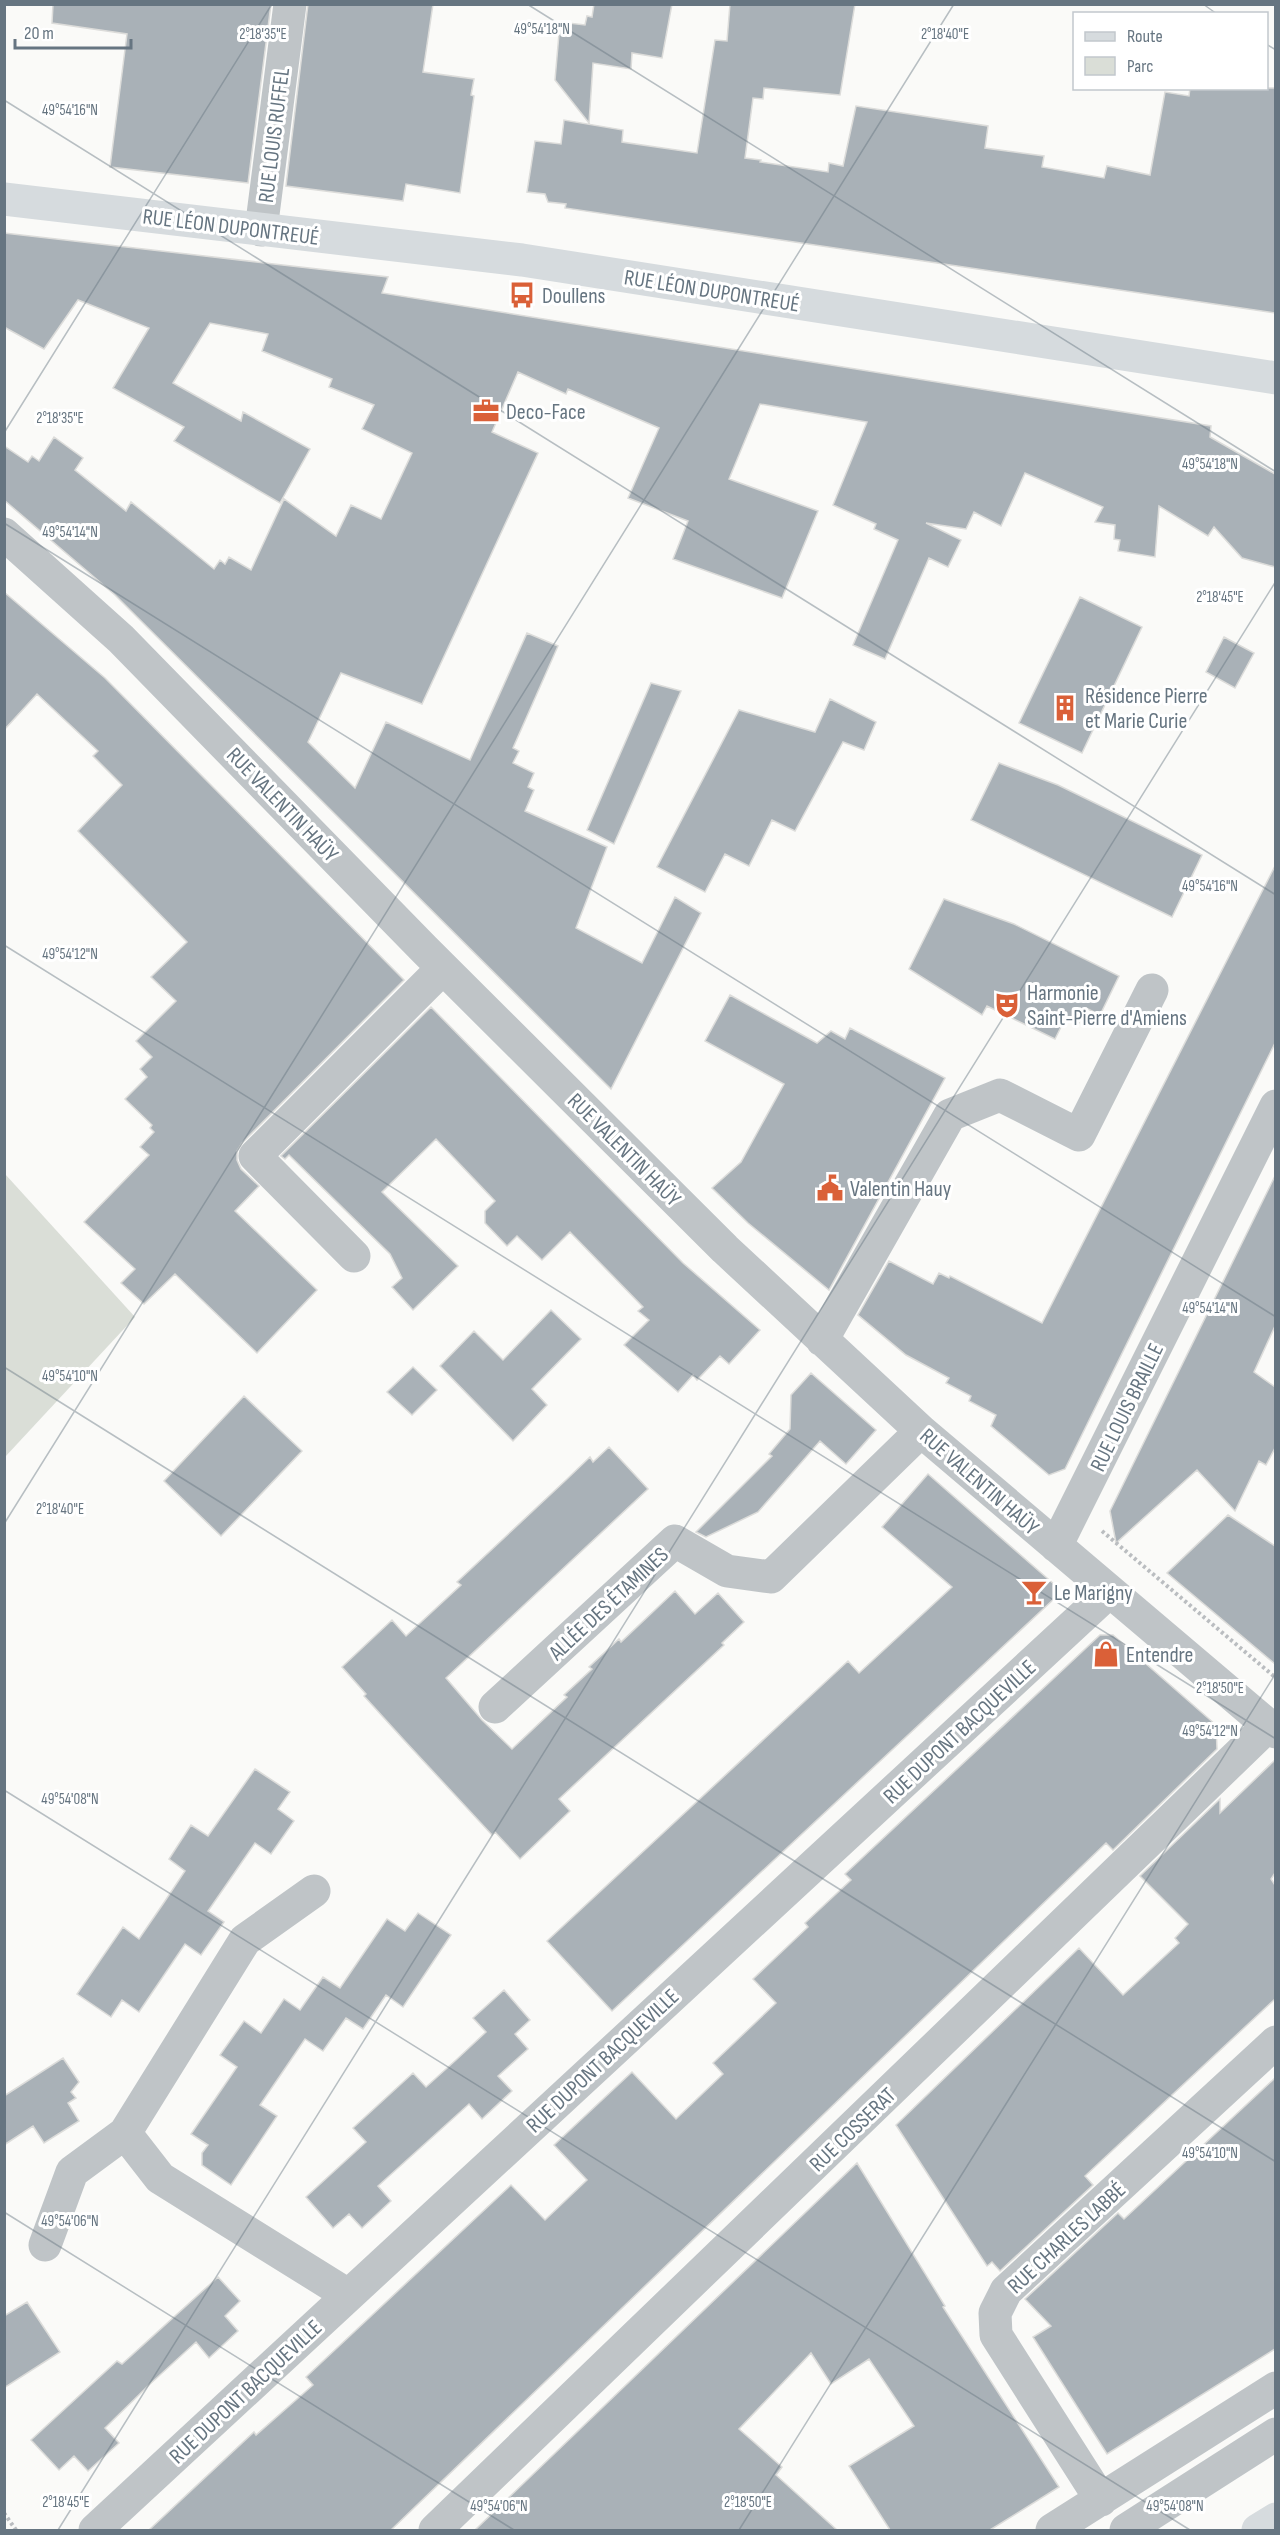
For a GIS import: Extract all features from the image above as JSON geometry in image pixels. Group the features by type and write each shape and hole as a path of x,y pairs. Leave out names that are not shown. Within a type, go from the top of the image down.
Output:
{"main road":[{"name":"RUE LÉON DUPONTREUÉ","path":"4,199 522,260 1275,378"},
{"path":"1258,2530 1275,2519"}],"street":[{"name":"RUE LOUIS RUFFEL","path":"261,230 290,4"},
{"name":"RUE VALENTIN HAÜY","path":"4,534 122,639 443,968 724,1249 921,1431 1272,1729"},
{"path":"354,1256 255,1156 443,968"},
{"path":"822,1340 950,1116 1000,1095 1078,1135 1152,990"},
{"name":"RUE LOUIS BRAILLE","path":"1056,1546 1275,1106"},
{"name":"ALLÉE DES ÉTAMINES","path":"495,1707 675,1541 691,1547 727,1571 771,1576 921,1431"},
{"name":"RUE DUPONT BACQUEVILLE","path":"95,2530 1109,1592"},
{"name":"RUE COSSERAT","path":"435,2530 1272,1729"},
{"path":"45,2245 72,2172 125,2133 245,1940 314,1891"},
{"name":"RUE CHARLES LABBÉ","path":"1101,2500 996,2335 995,2313 1006,2292 1275,2042"},
{"path":"125,2133 160,2178 348,2295"},
{"path":"1053,2530 1275,2388"},
{"path":"1126,2530 1275,2434"}],"path":[{"path":"1075,1509 1275,1678"},
{"path":"4,2513 16,2530"}],"green space":[{"path":"5,1174 135,1317 5,1457"}],"building":[{"path":"53,4 271,4 248,183 110,167 127,34 52,23"},
{"path":"308,4 433,4 423,72 474,79 471,95 474,96 460,193 406,184 403,201 286,186"},
{"path":"594,4 672,4 662,58 632,53 631,69 593,63 589,123 555,80 560,22 585,25 587,16 592,17"},
{"path":"730,4 855,4 840,95 764,88 763,99 753,98 745,158 828,172 829,163 843,166 856,106 988,126 985,148 1044,156 1042,167 1104,178 1107,166 1150,175 1165,92 1189,96 1190,90 1268,90 1268,88 1275,88 1275,313 565,208 566,204 548,202 545,194 527,192 535,141 561,144 564,120 623,130 622,142 697,153 715,40 727,41"},
{"path":"4,233 388,277 382,293 1211,426 1210,437 1275,474 1275,567 1242,558 1214,527 1208,536 1159,506 1155,557 1118,551 1120,540 1114,539 1115,525 1095,522 1103,507 1025,473 1001,526 974,512 966,529 926,523 961,540 948,567 929,558 885,659 853,645 898,540 874,529 876,524 833,505 867,422 760,404 729,479 818,511 782,598 673,559 688,521 628,498 659,428 568,389 566,394 518,372 492,432 538,453 422,704 341,673 308,742 355,788 386,722 470,760 527,633 558,646 513,748 519,751 513,763 534,773 528,787 534,790 525,811 607,847 576,928 642,963 675,897 701,913 611,1089 115,595 4,500 4,446 28,462 32,456 39,461 54,437 83,458 75,470 126,511 131,502 214,569 220,560 225,564 229,557 251,570 284,499 336,536 351,505 381,519 412,453 362,429 374,405 329,387 332,379 262,351 268,334 210,323 173,383 241,421 243,412 310,449 280,503 174,441 184,427 113,388 149,328 78,300 44,349 4,327"},
{"path":"4,592 105,678 404,980 242,1143 237,1151 237,1160 241,1169 259,1186 235,1211 317,1290 257,1353 175,1274 144,1304 121,1283 135,1269 84,1222 149,1155 140,1147 154,1132 150,1128 152,1125 125,1099 147,1077 140,1069 152,1057 136,1041 176,1001 151,977 187,942 78,831 122,785 93,756 98,751 37,694 4,730"},
{"path":"1080,597 1142,627 1082,753 1019,723"},
{"path":"1224,637 1254,653 1235,688 1206,672"},
{"path":"651,683 681,691 614,844 587,830"},
{"path":"830,699 876,722 864,750 843,742 795,831 772,820 749,866 725,854 705,892 657,867 739,710 815,732"},
{"path":"999,763 1058,785 1202,855 1172,917 971,820"},
{"path":"1275,866 1275,1043 1065,1469 1049,1475 991,1426 996,1415 969,1401 971,1396 946,1383 949,1378 906,1355 858,1315 889,1261 933,1284 939,1273 949,1278 950,1276 1042,1323"},
{"path":"944,899 1014,924 1119,976 1100,1015 1086,1008 1078,1025 1065,1019 1055,1039 987,1006 982,1015 909,969"},
{"path":"730,995 817,1043 831,1031 845,1039 850,1028 945,1078 829,1290 748,1223 712,1188 741,1162 784,1084 705,1041"},
{"path":"431,1007 683,1263 760,1330 729,1364 720,1356 697,1380 693,1375 678,1392 624,1345 649,1320 638,1311 643,1307 570,1232 542,1260 517,1236 507,1246 485,1223 485,1211 495,1201 436,1139 382,1192 458,1266 413,1310 392,1287 402,1278 390,1254 289,1155 285,1159 281,1156"},
{"path":"1275,1176 1275,1326 1254,1372 1275,1387 1275,1448 1266,1465 1259,1461 1235,1511 1197,1470 1116,1543 1110,1511"},
{"path":"551,1310 581,1339 532,1389 547,1405 513,1441 440,1366 474,1331 503,1360"},
{"path":"413,1367 437,1390 412,1415 387,1392"},
{"path":"811,1373 876,1430 846,1464 820,1441 758,1512 706,1537 696,1532 772,1456 769,1454 790,1429 791,1395"},
{"path":"244,1396 302,1451 221,1536 164,1481"},
{"path":"609,1447 648,1489 446,1678 482,1720 512,1749 567,1697 564,1695 592,1669 589,1667 619,1639 621,1642 675,1591 695,1614 718,1593 744,1622 722,1643 724,1645 559,1799 570,1811 520,1859 495,1832 492,1835 364,1696 366,1694 342,1667 392,1620 406,1636 461,1585 457,1582 590,1457 593,1462"},
{"path":"928,1474 1055,1585 1055,1598 612,2011 547,1941 848,1661 859,1673 952,1587 882,1527"},
{"path":"1228,1515 1275,1546 1275,1664 1167,1573"},
{"path":"1100,1635 1113,1635 1216,1725 1217,1749 1113,1850 1106,1843 391,2530 149,2530 254,2432 256,2435 313,2385 306,2377 511,2185 545,2220 587,2180 554,2145 632,2072 676,2119 723,2074 713,2063 776,2003 753,1979 808,1927 805,1923 851,1880 845,1874"},
{"path":"1275,1760 1275,1873 1271,1879 1275,1885 1275,1999 1085,2176 1093,2185 1000,2271 992,2262 987,2266 896,2125 1079,1948 1123,1995 1179,1943 1175,1938 1188,1924 1140,1876 1220,1799 1220,1813"},
{"path":"255,1769 290,1792 278,1809 294,1821 271,1854 255,1843 208,1911 224,1922 201,1955 185,1944 139,2012 122,2000 111,2017 77,1994 123,1927 139,1939 163,1904 185,1871 169,1859 191,1825 208,1836"},
{"path":"418,1913 451,1935 403,2007 386,1995 363,2029 346,2018 323,2051 305,2039 260,2105 277,2116 231,2185 202,2165 202,2153 208,2145 191,2134 237,2067 220,2055 244,2021 261,2033 284,1999 300,2010 323,1977 340,1988 387,1919 405,1931"},
{"path":"504,1990 530,2020 515,2034 528,2049 498,2076 512,2091 482,2119 469,2104 378,2186 391,2201 362,2228 349,2214 333,2228 306,2197 366,2142 353,2128 413,2073 426,2087 456,2060 486,2032 473,2018"},
{"path":"63,2058 79,2082 71,2092 76,2098 68,2103 79,2121 44,2143 33,2126 4,2145 4,2096"},
{"path":"1275,2078 1275,2349 1107,2454 1033,2337 1051,2326 1025,2299 1118,2213 1124,2219"},
{"path":"857,2163 945,2306 943,2307 1059,2487 990,2530 890,2530 849,2466 914,2426 869,2359 831,2384 811,2353 739,2429 782,2467 776,2475 837,2530 475,2530"},
{"path":"218,2277 240,2301 225,2316 238,2331 209,2358 196,2342 149,2385 105,2428 119,2443 88,2471 74,2456 59,2470 31,2440 117,2361 122,2364"},
{"path":"27,2302 60,2352 4,2388 4,2316"}],"place":[{"name":"Doullens","path":"522,295"},
{"name":"Deco-Face","path":"486,411"},
{"name":"Résidence Pierre et Marie Curie","path":"1065,708"},
{"name":"Harmonie Saint-Pierre d'Amiens","path":"1007,1005"},
{"name":"Valentin Hauy","path":"830,1188"},
{"name":"Le Marigny","path":"1034,1592"},
{"name":"Entendre","path":"1106,1654"}]}
